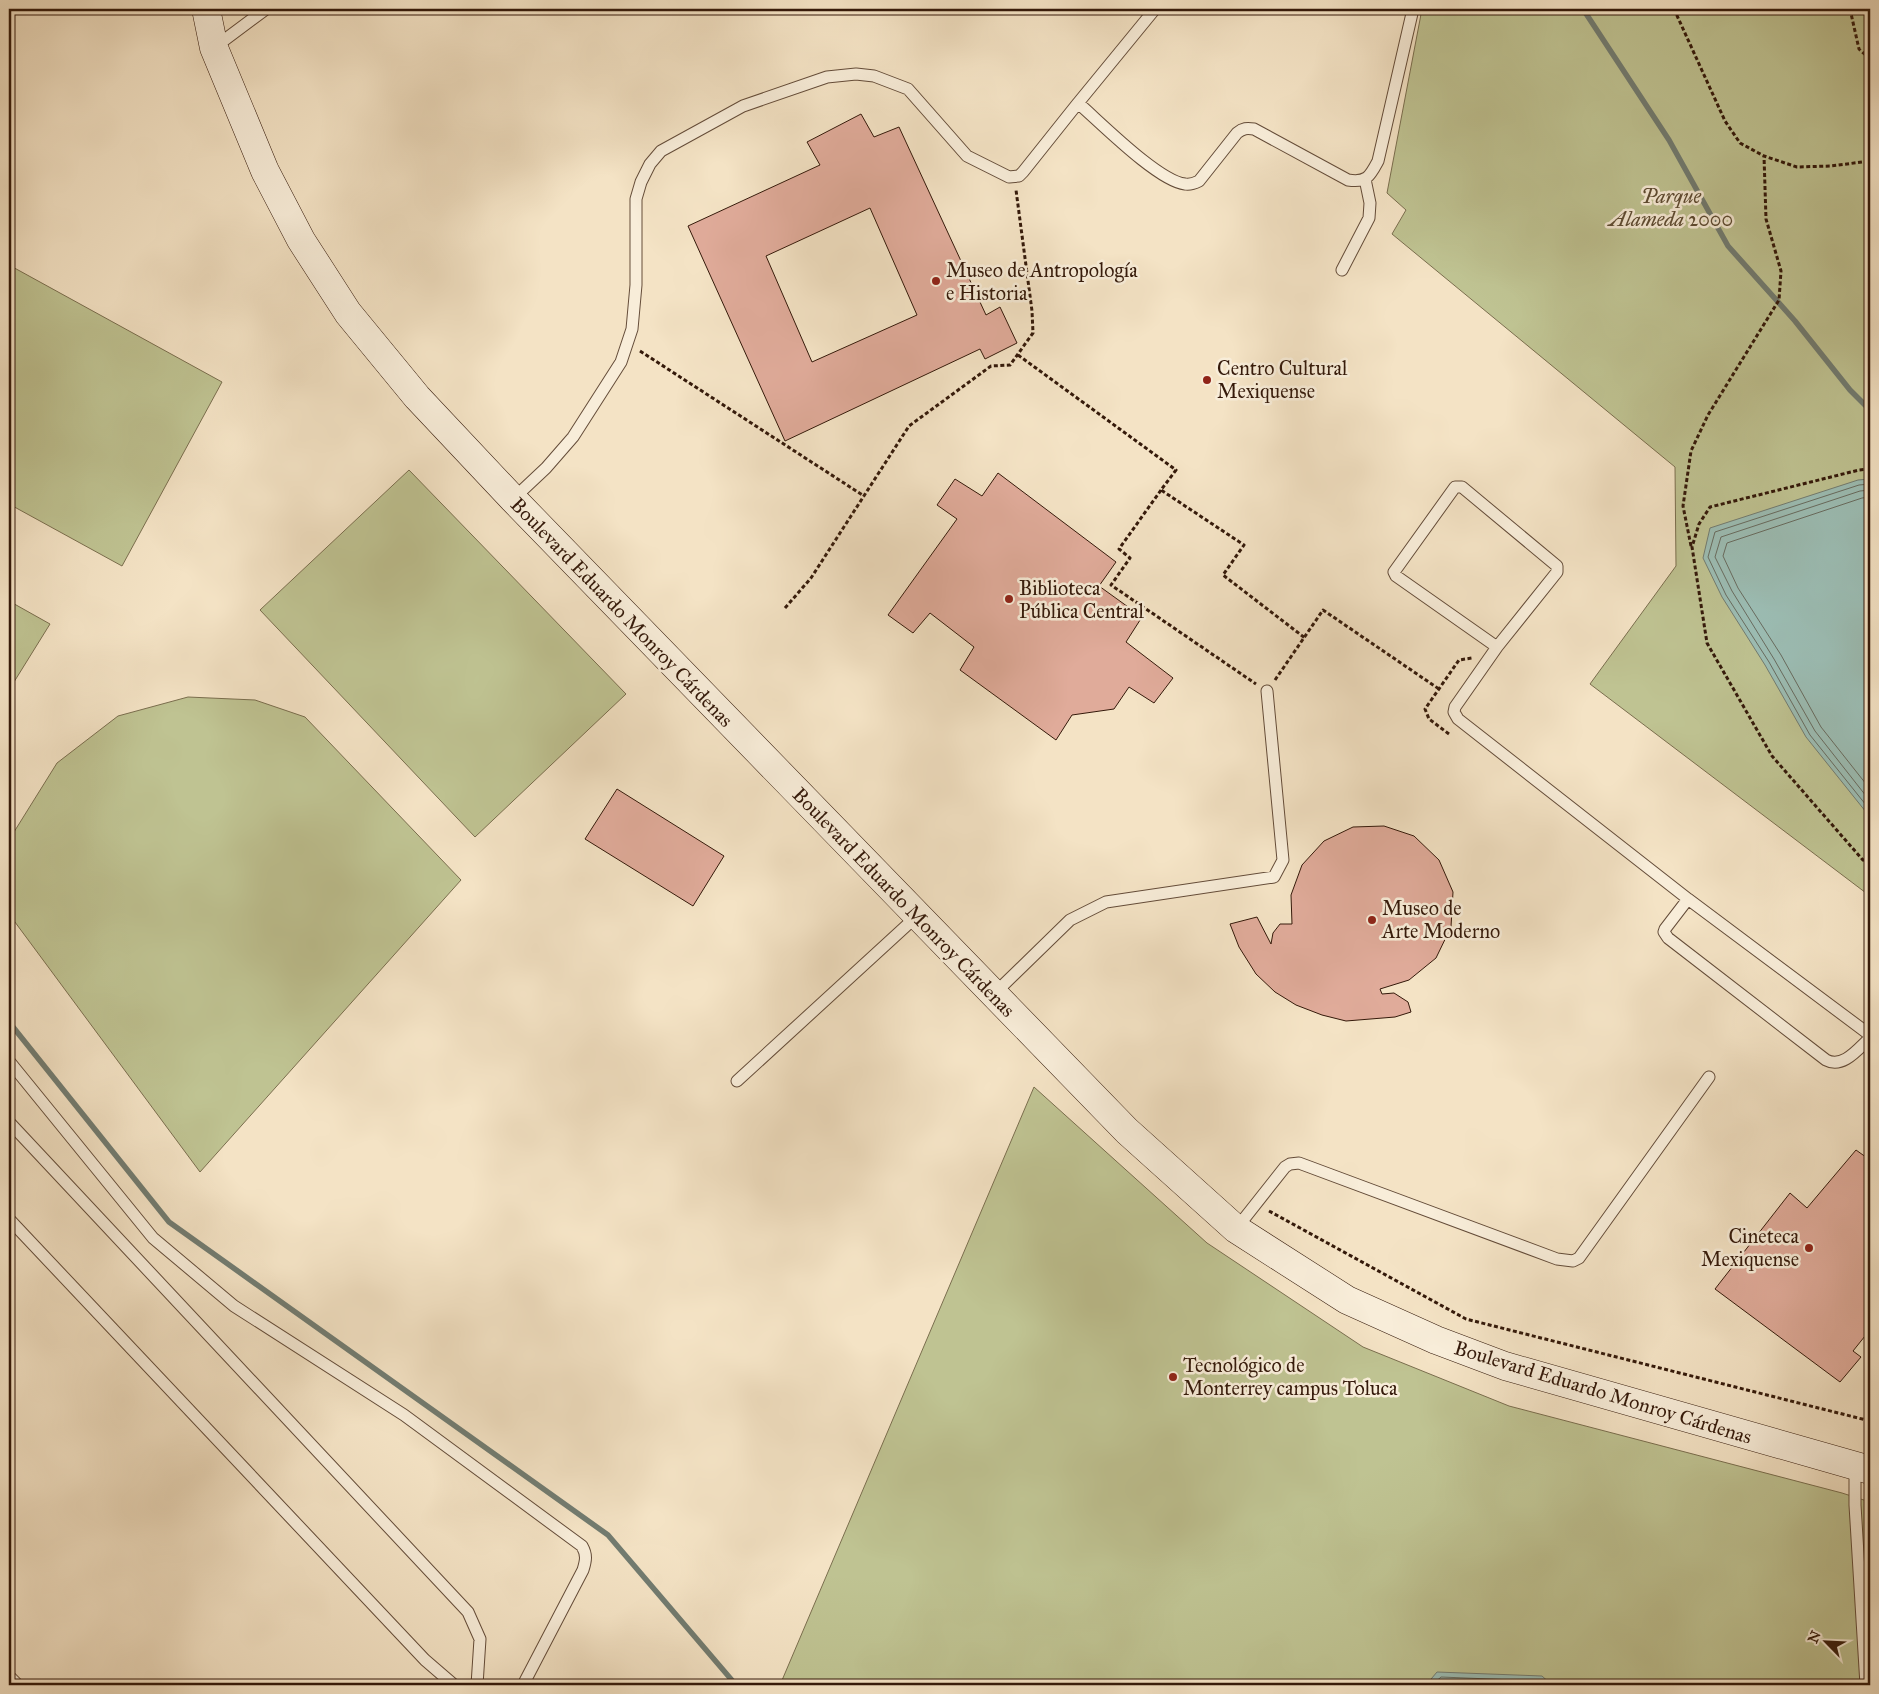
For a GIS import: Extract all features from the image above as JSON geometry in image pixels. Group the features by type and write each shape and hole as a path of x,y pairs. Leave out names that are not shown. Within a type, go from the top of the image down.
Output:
{"main road":[{"name":"Boulevard Eduardo Monroy Cárdenas","path":"206,9 214,48 265,171 301,240 348,313 417,397 513,499 1127,1131 1236,1229 1347,1300 1436,1340 1504,1366 1863,1469"}],"lane":[{"path":"214,48 266,9"},
{"path":"513,499 546,468 572,437 620,362 632,329 636,285 636,199 641,182 650,164 661,151 743,106 827,77 856,74 874,76 908,89 967,156 984,166 1014,178 1023,172 1155,9"},
{"path":"1078,103 1153,169 1171,180 1184,184 1199,181 1237,133 1242,129 1248,128 1254,129 1348,180 1358,181 1366,179 1378,160 1413,9"},
{"path":"1342,270 1369,218 1370,203 1366,179"},
{"path":"1497,647 1396,576 1394,569 1453,488 1462,487 1557,566 1557,572 1497,647 1458,701 1454,712 1455,716 1688,899 1870,1037 1842,1062 1837,1063 1826,1060 1810,1048 1668,938 1664,932 1665,929 1688,899"},
{"path":"994,994 1070,920 1106,902 1274,877 1283,860 1267,691"},
{"path":"737,1081 918,916"},
{"path":"9,1061 122,1202 153,1238 168,1251 234,1306 404,1414 582,1546 586,1553 583,1570 523,1685"},
{"path":"1236,1229 1284,1167 1299,1163 1557,1259 1573,1261 1579,1258 1709,1077"},
{"path":"9,1122 468,1612 480,1639 477,1685"},
{"path":"9,1219 425,1660 454,1685"},
{"path":"1863,1469 1856,1524 1866,1685"},
{"path":"9,1676 18,1685"}],"path":[{"path":"1674,9 1725,120 1740,143 1764,156 1796,167 1831,166 1870,161"},
{"path":"1850,9 1858,49 1870,58"},
{"path":"1764,156 1766,219 1782,271 1779,300 1708,415 1691,451 1683,506 1692,547 1707,643 1772,756 1862,860 1870,866"},
{"path":"785,608 811,578 909,426 991,366 1010,365 1033,332 1032,311 1014,178"},
{"path":"627,343 864,496"},
{"path":"1018,355 1176,470 1119,549 1130,558 1111,585 1267,691 1323,610 1439,689"},
{"path":"1692,547 1699,524 1710,508 1859,470 1870,469"},
{"path":"1162,490 1244,545 1222,575 1305,638"},
{"path":"1456,738 1429,719 1425,709 1459,660 1472,658"},
{"path":"1262,1207 1466,1319 1870,1421"}],"green space":[{"name":"Parque Alameda 2000","path":"1422,9 1870,9 1870,896 1590,684 1676,566 1675,467 1392,234 1406,210 1387,193"},
{"path":"9,265 222,382 122,566 9,504"},
{"path":"409,470 626,694 475,837 260,610"},
{"path":"9,601 50,624 9,690"},
{"path":"188,697 255,700 305,717 461,880 200,1172 9,914 9,840 57,763 118,716"},
{"name":"Tecnológico de Monterrey campus Toluca","path":"1034,1087 1207,1243 1363,1347 1509,1406 1842,1493 1870,1502 1870,1685 780,1685"}],"water":[{"path":"1870,479 1870,817 1806,737 1765,665 1722,597 1703,558 1710,528 1858,480"},
{"path":"1437,1672 1542,1676 1552,1685 1426,1685"}],"building":[{"name":"Museo de Antropología e Historia","path":"861,114 874,137 899,127 986,315 1000,307 1017,343 985,359 980,349 785,441 688,226 820,165 807,142","holes":["870,208 917,315 812,362 766,256"]},
{"name":"Biblioteca Pública Central","path":"998,473 1116,562 1099,586 1142,617 1126,642 1173,678 1154,703 1129,687 1114,709 1072,715 1056,740 960,670 974,647 930,613 913,633 888,615 957,519 937,505 955,479 982,496"},
{"path":"617,789 724,856 693,906 585,839"},
{"name":"Museo de Arte Moderno","path":"1384,826 1414,836 1439,860 1453,892 1451,927 1436,958 1409,980 1380,989 1382,994 1394,993 1408,1002 1411,1012 1395,1017 1346,1021 1322,1015 1296,1005 1275,992 1256,974 1239,947 1230,924 1257,917 1271,944 1273,933 1280,924 1292,924 1291,895 1302,865 1324,841 1353,827"},
{"name":"Cineteca Mexiquense","path":"1856,1150 1870,1160 1870,1339 1865,1336 1853,1351 1861,1357 1840,1382 1715,1289 1790,1193 1807,1208"}],"waterway":[{"path":"1583,9 1669,140 1728,246 1795,321 1850,390 1870,410"},
{"path":"9,1022 169,1222 608,1535 736,1685"}],"place":[{"name":"Museo de Antropología e Historia","path":"936,281"},
{"name":"Centro Cultural Mexiquense","path":"1207,380"},
{"name":"Biblioteca Pública Central","path":"1009,599"},
{"name":"Museo de Arte Moderno","path":"1372,920"},
{"name":"Cineteca Mexiquense","path":"1809,1248"},
{"name":"Tecnológico de Monterrey campus Toluca","path":"1173,1377"}]}
